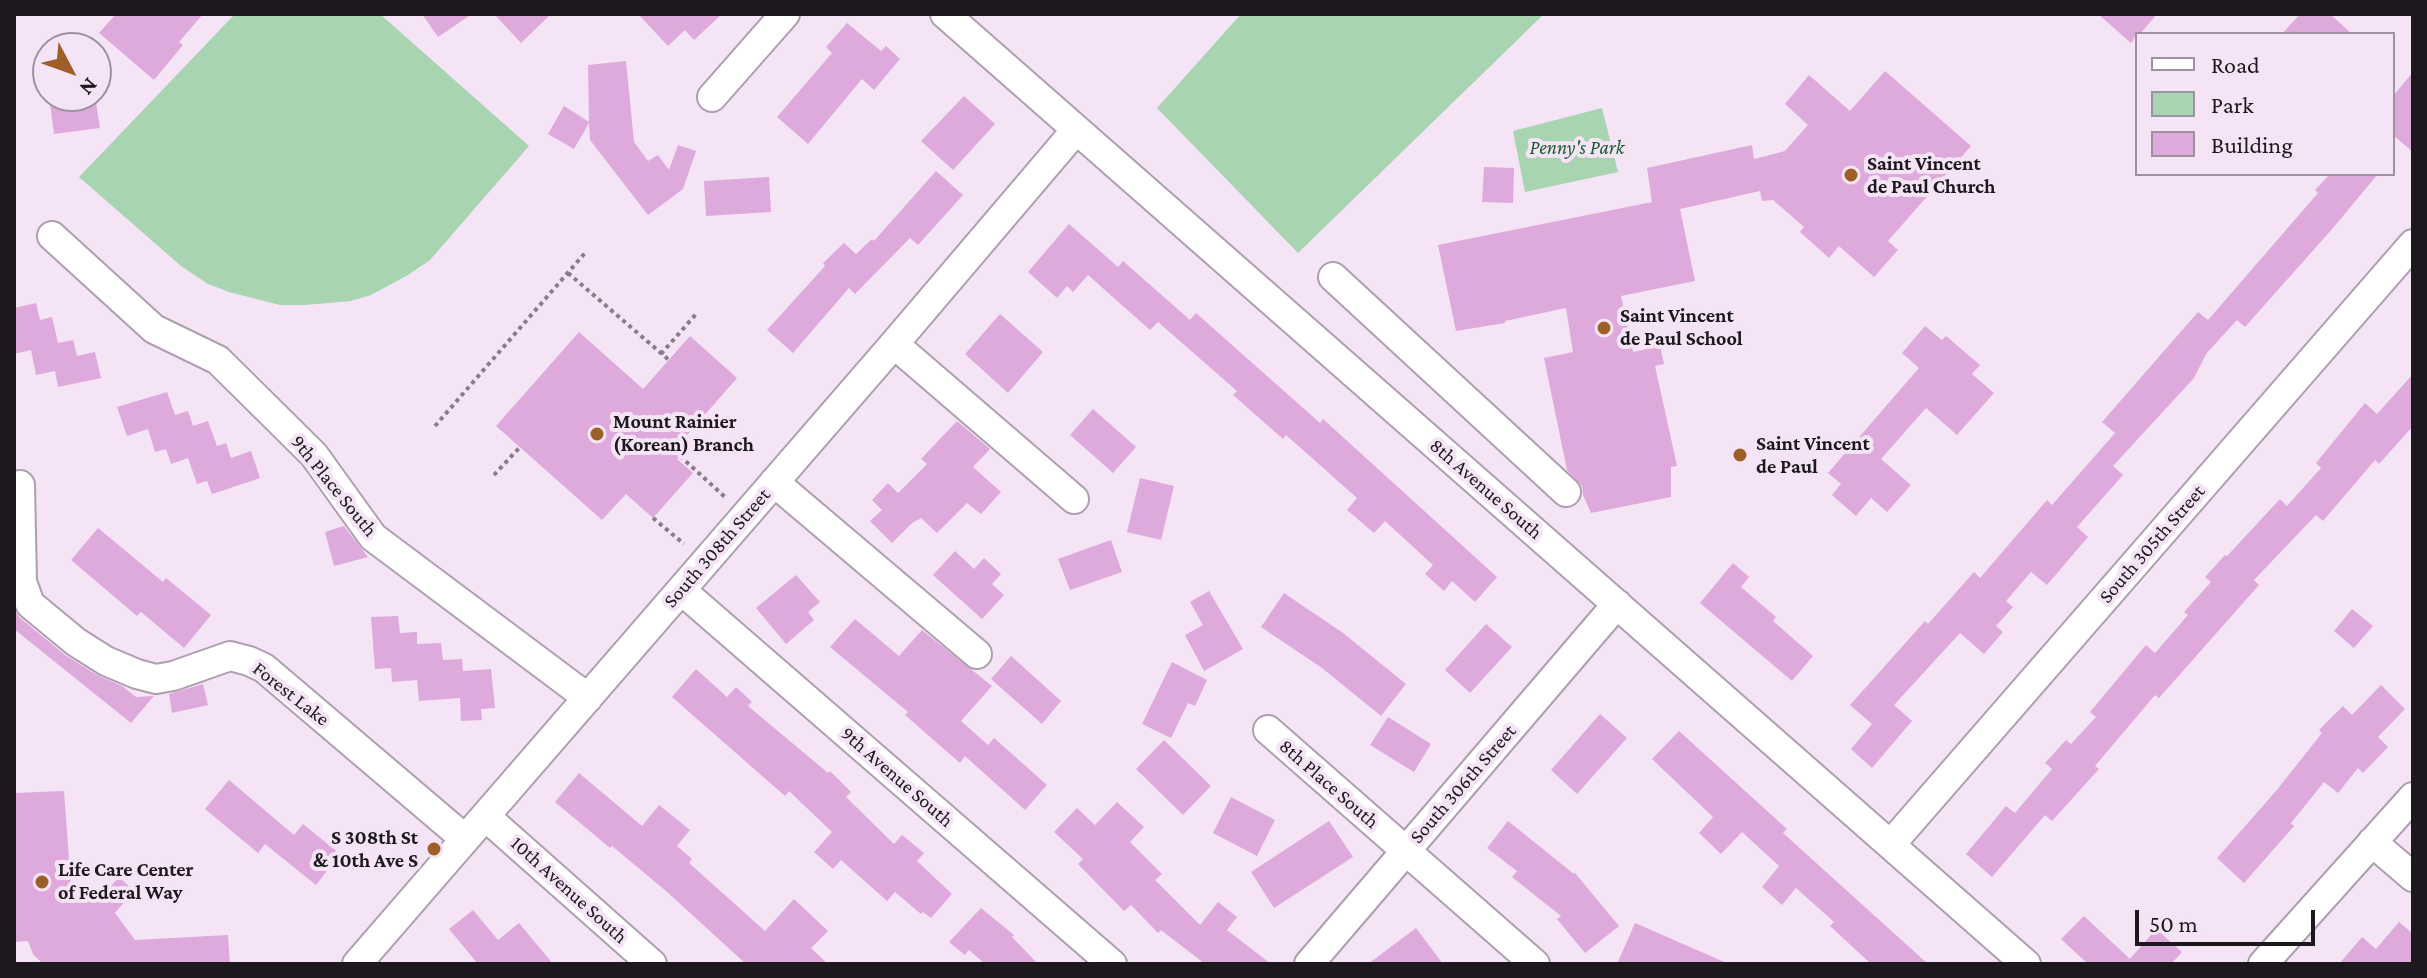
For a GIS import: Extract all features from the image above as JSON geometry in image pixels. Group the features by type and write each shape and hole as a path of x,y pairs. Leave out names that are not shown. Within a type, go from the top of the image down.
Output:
{"street":[{"path":"712,97 785,14"},
{"name":"8th Avenue South","path":"945,14 2026,964"},
{"name":"South 308th Street","path":"357,964 1076,130"},
{"name":"9th Place South","path":"52,236 154,329 218,360 314,455 373,537 588,698"},
{"name":"South 305th Street","path":"1891,844 2413,244"},
{"path":"1333,277 1566,492"},
{"path":"894,344 1074,499"},
{"path":"774,482 977,654"},
{"name":"Forest Lake","path":"20,485 22,582 30,604 68,636 106,661 156,679 230,656 264,668 465,839"},
{"name":"9th Avenue South","path":"681,590 1112,964"},
{"name":"South 306th Street","path":"1309,964 1617,604"},
{"name":"8th Place South","path":"1268,730 1535,964"},
{"path":"2263,964 2413,797"},
{"name":"10th Avenue South","path":"485,816 652,964"},
{"path":"2372,842 2413,877"}],"path":[{"path":"435,426 585,253"},
{"path":"568,273 669,360"},
{"path":"661,354 697,313"},
{"path":"494,475 520,447"},
{"path":"680,456 725,497"},
{"path":"653,518 684,544"}],"green space":[{"path":"235,14 380,14 529,146 430,260 371,295 351,301 280,305 208,284 181,266 79,177"},
{"path":"1241,14 1544,14 1298,253 1157,108"},
{"name":"Penny's Park","path":"1602,108 1618,172 1525,192 1513,131"}],"building":[{"path":"116,14 203,14 179,42 183,45 154,80 112,44 112,32 100,32"},
{"path":"422,14 472,14 438,37"},
{"path":"494,14 551,14 521,43"},
{"path":"638,14 722,14 694,40 685,30 668,46"},
{"path":"2098,14 2157,14 2142,32 2135,32 2131,43"},
{"path":"2300,14 2330,14 2350,32 2284,32"},
{"path":"847,23 881,51 886,46 900,59 874,90 862,79 808,144 777,117 832,53 826,47"},
{"path":"626,61 634,142 648,161 658,155 669,170 678,145 696,151 683,189 648,215 590,140 589,123 574,149 548,134 564,106 589,122 588,65"},
{"name":"Saint Vincent de Paul School","path":"1885,71 1971,146 1888,241 1898,250 1874,277 1839,246 1829,258 1800,232 1804,227 1773,200 1762,201 1760,191 1680,209 1695,281 1621,296 1633,352 1660,346 1664,364 1655,366 1677,466 1671,467 1671,497 1591,513 1582,486 1567,470 1544,358 1573,352 1566,308 1456,331 1438,245 1652,202 1647,168 1752,145 1754,159 1785,151 1808,125 1785,104 1809,75 1850,111"},
{"path":"2413,72 2413,152 2395,137 2395,94"},
{"path":"964,96 995,124 953,170 921,141"},
{"path":"51,112 98,112 100,128 54,134"},
{"path":"1484,167 1514,168 1513,203 1482,202"},
{"path":"936,171 963,195 918,245 910,238 855,294 849,288 793,353 767,330 825,266 823,263 844,243 856,254 872,239 874,241"},
{"path":"2328,176 2376,176 2245,327 2237,320 2206,354 2194,378 2113,466 2123,475 2077,527 2088,537 2047,585 2031,572 2006,601 2013,607 1996,626 2003,632 1984,654 1960,633 1894,705 1912,721 1872,768 1851,749 1872,724 1850,705 1925,621 1928,624 1974,572 1980,578 2047,500 2052,505 2115,433 2102,422 2198,312 2208,320 2318,193 2315,190"},
{"path":"769,177 771,212 706,216 704,181"},
{"path":"1069,224 1118,267 1123,261 1190,320 1196,313 1320,423 1323,419 1497,577 1475,602 1452,581 1444,591 1425,574 1433,565 1385,521 1374,533 1347,510 1357,498 1286,435 1283,439 1233,395 1237,391 1158,322 1150,330 1088,275 1073,292 1067,286 1057,298 1028,272"},
{"path":"36,303 40,320 52,317 58,343 73,340 77,356 95,352 101,378 58,387 55,371 36,375 31,350 14,354 14,308"},
{"path":"1000,314 1043,352 1008,393 965,354"},
{"path":"1925,326 1942,340 1946,336 1980,365 1972,374 1994,393 1957,435 1926,408 1881,459 1911,485 1887,512 1871,498 1856,516 1832,495 1841,484 1828,473 1919,368 1902,353"},
{"name":"Mount Rainier (Korean) Branch","path":"579,332 643,389 690,336 737,378 681,442 687,448 677,459 693,473 653,518 626,494 602,520 496,426"},
{"path":"2413,374 2413,426 2379,464 2375,460 2323,521 2316,515 2254,580 2259,585 2159,698 2155,695 2095,766 2099,769 2052,821 2045,815 1992,877 1966,854 2006,806 2015,813 2052,769 2045,763 2066,740 2071,744 2096,717 2090,712 2146,645 2155,653 2188,615 2184,612 2211,582 2205,577 2225,555 2280,499 2287,506 2321,468 2316,463 2365,403 2377,414"},
{"path":"167,392 175,415 188,411 193,426 208,421 217,446 226,443 231,458 251,451 260,478 212,494 207,481 197,484 188,458 171,464 166,449 155,452 148,429 127,436 117,407"},
{"path":"1093,409 1136,447 1113,473 1070,435"},
{"path":"957,421 990,449 973,467 1001,492 981,514 967,503 937,533 921,518 892,543 870,521 882,510 872,500 888,483 898,493 927,464 921,459"},
{"path":"1140,478 1174,486 1161,540 1127,532"},
{"path":"344,526 368,557 334,566 325,532"},
{"path":"98,528 163,582 166,578 211,615 184,648 141,612 137,616 71,560"},
{"path":"1111,540 1122,572 1070,590 1058,559"},
{"path":"955,551 974,569 984,558 1001,574 992,584 1004,595 982,619 933,575"},
{"path":"1733,563 1749,577 1741,587 1776,617 1773,621 1813,656 1792,681 1700,603"},
{"path":"796,575 820,602 808,612 814,620 786,644 756,608"},
{"path":"1209,591 1243,649 1204,671 1185,635 1203,625 1190,602"},
{"path":"1284,593 1343,633 1406,684 1381,716 1322,668 1261,627"},
{"path":"2352,609 2373,626 2354,648 2334,631"},
{"path":"14,610 65,655 97,675 122,686 136,697 154,696 131,723 14,629"},
{"path":"398,616 400,633 417,632 417,644 441,643 443,660 462,659 463,671 491,669 495,708 481,709 482,720 461,721 460,698 419,701 417,680 392,682 391,668 375,669 371,617"},
{"path":"855,619 899,656 922,630 992,686 961,721 988,745 994,738 1047,785 1025,810 965,756 960,763 905,715 908,712 830,647"},
{"path":"1486,624 1512,647 1470,693 1445,670"},
{"path":"1011,656 1061,701 1042,724 991,679"},
{"path":"1172,662 1207,680 1195,706 1188,703 1171,738 1142,724"},
{"path":"696,669 727,697 736,687 752,702 748,706 828,773 830,771 851,792 846,797 894,844 902,835 924,853 917,861 952,894 931,918 923,912 921,914 895,892 887,901 841,860 833,869 814,852 832,832 789,791 785,796 672,697"},
{"path":"203,684 208,705 172,713 169,694"},
{"path":"2381,685 2405,709 2378,737 2388,747 2363,773 2358,768 2338,793 2324,782 2291,823 2294,826 2244,883 2217,858 2276,791 2322,733 2319,730 2343,706 2352,715"},
{"path":"1600,714 1627,738 1577,794 1551,770"},
{"path":"1388,717 1431,744 1414,772 1370,745"},
{"path":"1679,731 1787,829 1783,833 1928,964 1871,964 1830,926 1834,922 1796,888 1782,905 1762,887 1779,866 1742,832 1721,854 1699,833 1713,817 1652,759"},
{"path":"1164,740 1211,786 1183,815 1136,769"},
{"path":"579,773 642,826 659,805 690,830 677,846 692,859 689,863 765,931 794,899 828,931 811,948 828,964 746,964 666,891 555,802"},
{"path":"229,780 294,835 303,824 340,854 316,885 265,844 258,853 205,809"},
{"name":"Life Care Center of Federal Way","path":"64,791 71,886 88,891 99,899 119,877 134,891 115,913 135,940 228,935 230,964 43,964 33,954 28,941 14,942 14,793"},
{"path":"1231,797 1275,820 1257,856 1213,833"},
{"path":"1117,802 1144,827 1130,842 1162,874 1155,880 1200,925 1218,902 1237,917 1227,930 1271,964 1205,964 1161,930 1158,933 1131,905 1124,911 1078,864 1083,859 1054,832 1077,808 1095,825"},
{"path":"1329,821 1353,857 1274,908 1251,872"},
{"path":"1508,821 1575,873 1619,926 1585,953 1557,919 1561,916 1512,877 1517,871 1487,848"},
{"path":"981,908 1014,935 1012,937 1038,964 985,964 969,950 965,955 949,942"},
{"path":"473,910 498,940 519,923 553,964 478,964 449,929"},
{"path":"2084,916 2130,959 2156,929 2182,952 2171,964 2088,964 2061,939"},
{"path":"2399,922 2413,934 2413,964 2339,964 2362,937 2376,949"},
{"path":"1635,923 1729,964 1617,964"},
{"path":"1416,928 1443,964 1368,964"}],"place":[{"name":"Saint Vincent de Paul Church","path":"1851,175"},
{"name":"Saint Vincent de Paul School","path":"1604,328"},
{"name":"Mount Rainier (Korean) Branch","path":"597,434"},
{"name":"Saint Vincent de Paul","path":"1740,455"},
{"name":"S 308th St & 10th Ave S","path":"434,849"},
{"name":"Life Care Center of Federal Way","path":"42,882"}]}
